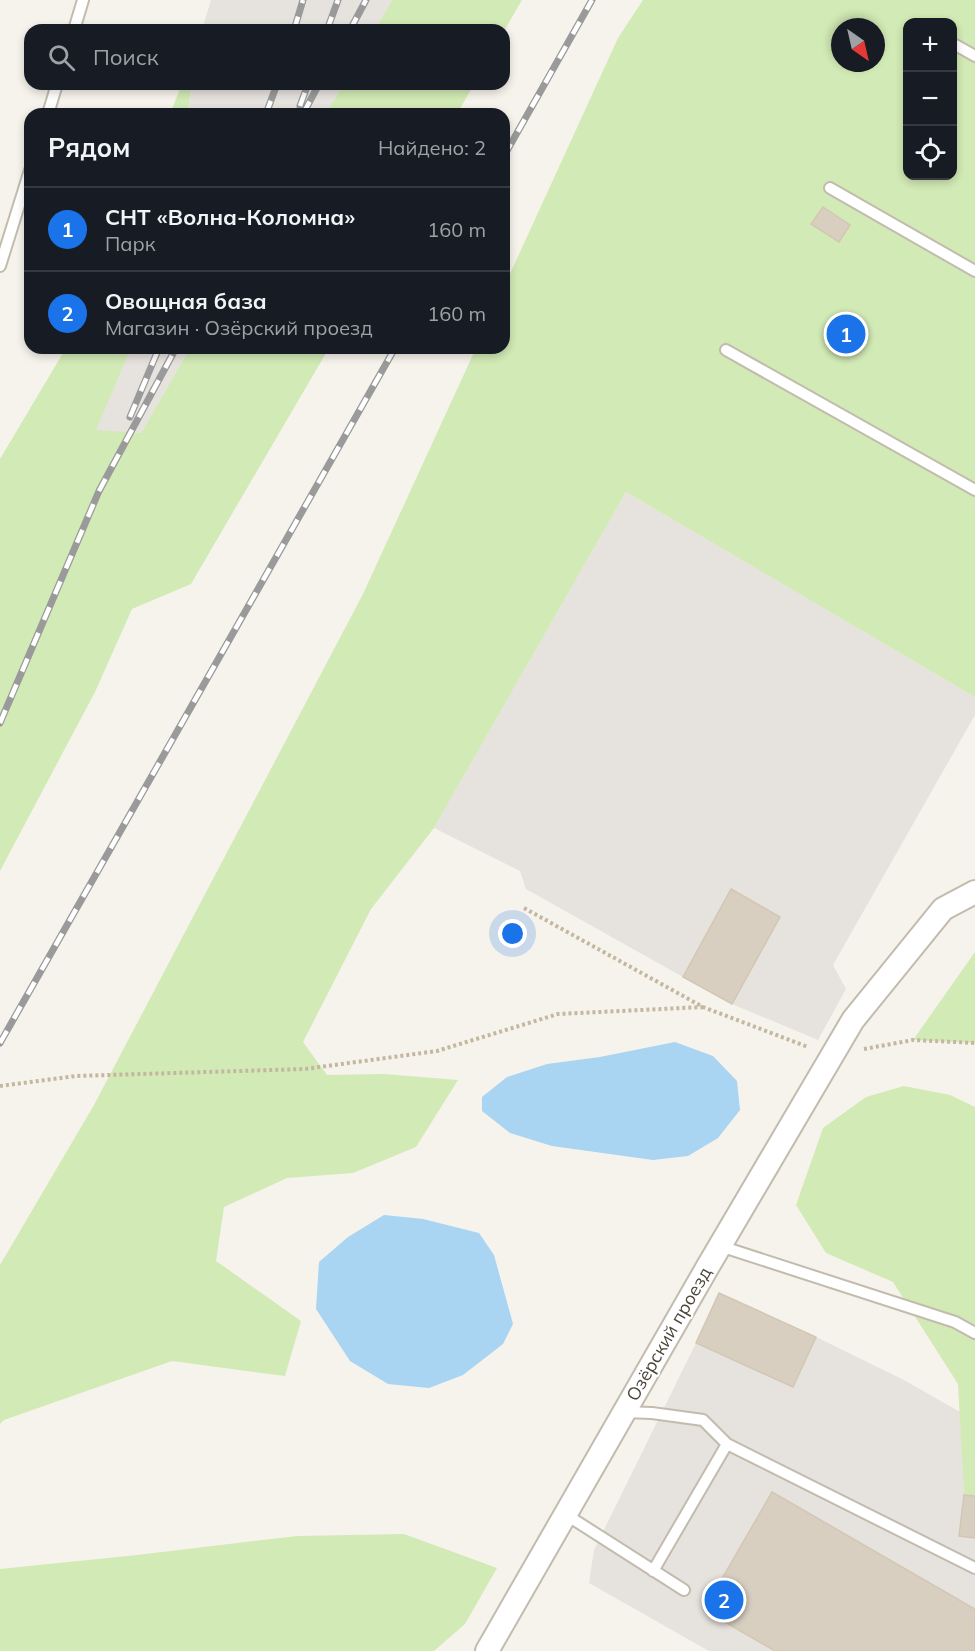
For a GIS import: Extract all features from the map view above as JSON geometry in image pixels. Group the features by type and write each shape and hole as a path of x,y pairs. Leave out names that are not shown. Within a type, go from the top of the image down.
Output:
{"street":[{"name":"Озёрский проезд","path":"487,1651 720,1246 854,1020 943,909 975,892"}],"lane":[{"path":"76,24 84,0"},
{"path":"957,46 975,56"},
{"path":"50,108 55,90"},
{"path":"830,188 975,271"},
{"path":"0,266 24,189"},
{"path":"726,350 975,490"},
{"path":"720,1246 955,1322 975,1333"},
{"path":"624,1412 652,1413 703,1420 727,1444 975,1568"},
{"path":"653,1571 727,1444"},
{"path":"565,1514 684,1590"}],"path":[{"path":"524,908 703,1007 832,1056 913,1040 975,1043"},
{"path":"0,1086 75,1076 305,1069 436,1052 558,1014 703,1007"}],"shaded area":[{"path":"211,0 392,0 378,24 204,24"},
{"path":"191,90 340,90 329,108 188,108"},
{"path":"128,354 187,354 141,433 95,431"},
{"path":"626,492 975,697 975,715 833,965 846,989 818,1040 732,1004 683,977 526,889 520,871 434,828"},
{"path":"719,1293 904,1380 960,1412 964,1494 975,1496 975,1651 709,1651 589,1583 594,1550"}],"green space":[{"path":"392,0 522,0 508,24 378,24"},
{"path":"643,0 975,0 975,697 626,492 434,828 371,909 303,1042 327,1075 384,1074 458,1080 416,1147 353,1173 287,1178 224,1207 216,1261 301,1321 285,1376 172,1361 4,1420 0,1424 0,1265 94,1105 363,594 473,354 510,354 510,274 618,38"},
{"path":"180,90 191,90 188,108 172,108"},
{"path":"340,90 471,90 460,108 329,108"},
{"path":"62,354 128,354 96,430 141,433 187,354 325,354 191,584 132,609 95,692 0,871 0,459"},
{"path":"975,952 975,1043 913,1040"},
{"path":"904,1086 950,1095 975,1107 975,1496 964,1495 958,1384 893,1282 826,1253 796,1205 823,1128 866,1097"},
{"path":"404,1534 497,1568 465,1624 434,1651 0,1651 0,1569 297,1536"}],"water":[{"path":"675,1042 713,1056 737,1081 740,1110 718,1138 688,1156 653,1160 552,1146 510,1133 482,1111 482,1097 507,1077 547,1064 600,1057"},
{"path":"384,1215 423,1219 479,1233 494,1255 513,1324 503,1344 463,1375 429,1388 388,1384 350,1361 316,1309 319,1262 348,1237"}],"building":[{"path":"823,207 850,225 839,242 811,224"},
{"path":"731,889 780,917 732,1004 683,977"},
{"path":"719,1293 816,1337 793,1387 696,1343"},
{"path":"772,1492 975,1609 975,1651 775,1651 704,1610"},
{"path":"964,1495 975,1496 975,1538 959,1536"}],"railway":[{"path":"296,24 303,0"},
{"path":"329,24 338,0"},
{"path":"353,24 366,0"},
{"path":"510,145 592,0"},
{"path":"268,108 275,90"},
{"path":"300,106 306,90"},
{"path":"306,108 316,90"},
{"path":"130,417 156,354"},
{"path":"0,723 99,491 173,354"},
{"path":"0,1043 392,354"}],"place":[{"name":"СНТ «Волна-Коломна»","path":"846,334"},
{"name":"Овощная база","path":"724,1600"}]}
